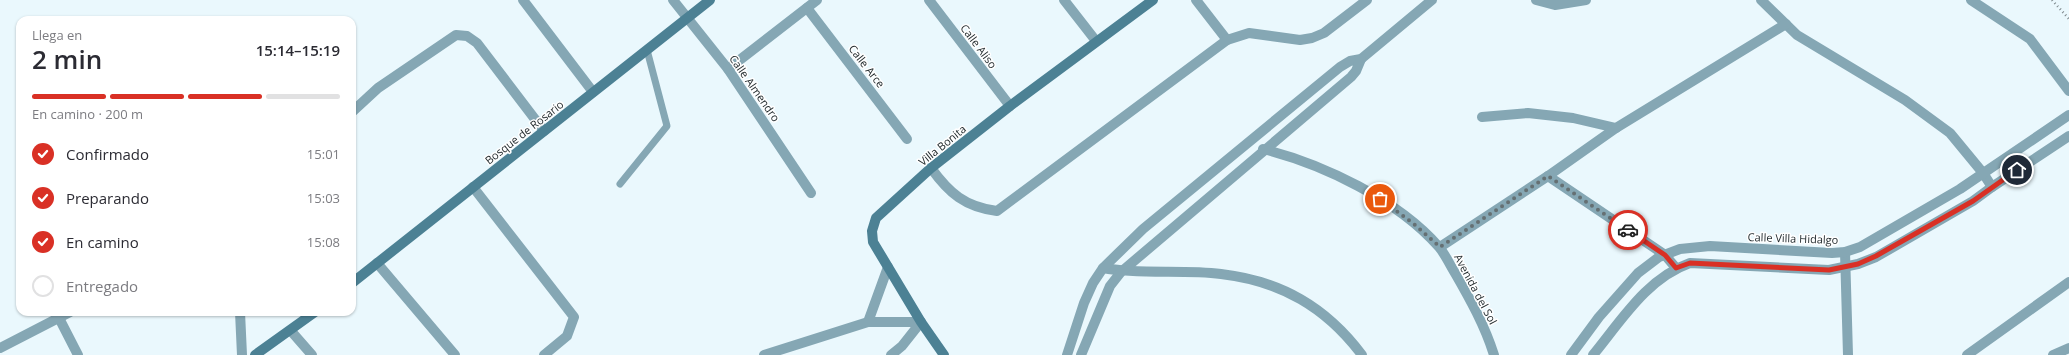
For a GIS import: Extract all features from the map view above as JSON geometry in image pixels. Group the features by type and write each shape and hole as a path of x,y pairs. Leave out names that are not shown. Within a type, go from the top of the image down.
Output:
{"main road":[{"name":"Bosque de Rosario","path":"356,280 710,0"},
{"name":"Villa Bonita","path":"944,355 921,322 873,242 872,231 876,218 931,168 1010,106 1153,0"},
{"path":"255,355 291,331 310,316"}],"street":[{"path":"523,0 594,92"},
{"name":"Calle Almendro","path":"673,0 728,69 812,193"},
{"path":"728,69 817,0"},
{"name":"Calle Aliso","path":"929,0 1010,106"},
{"path":"1064,0 1096,41"},
{"path":"1196,0 1227,40"},
{"path":"931,168 944,187 961,199 979,209 997,211 1227,40 1249,33 1300,40 1312,38 1324,33 1367,0"},
{"path":"1081,355 1110,286 1121,272 1263,149 1351,76 1356,71 1361,59 1432,0"},
{"path":"1536,0 1555,5 1586,0"},
{"path":"1761,0 1797,36 1905,100 1950,133 1983,173 1992,187"},
{"path":"1971,0 2030,39 2069,91"},
{"name":"Calle Arce","path":"807,8 907,139"},
{"path":"1440,247 1548,176 1616,128 1786,24"},
{"path":"356,108 378,88 456,34 467,36 477,43 544,131"},
{"path":"1067,355 1084,303 1093,283 1103,268 1143,229 1258,133 1340,67 1350,61 1361,59"},
{"path":"1482,116 1528,113 1573,118 1616,128"},
{"name":"Calle Villa Hidalgo","path":"1573,352 1599,317 1648,263 1680,249 1710,246 1832,253 1845,252 1860,246 1960,189 2069,115"},
{"path":"1573,352 1592,355 1648,290 1664,275 1676,268 1690,263 1829,270 1844,267 1876,256 1973,201 2069,136"},
{"name":"Avenida del Sol","path":"1263,149 1285,154 1345,179 1391,206 1440,247 1472,303 1488,337 1494,355"},
{"path":"1548,176 1665,255 1676,268"},
{"path":"473,187 574,317 567,336 544,355"},
{"path":"1845,252 1844,267 1848,355"},
{"path":"377,263 455,355"},
{"path":"868,322 888,267"},
{"path":"1103,268 1121,272 1221,273 1284,289 1317,309 1348,337 1362,355"},
{"path":"1967,355 2069,282"},
{"path":"0,348 63,316"},
{"path":"240,316 242,355"},
{"path":"59,318 78,355"},
{"path":"764,355 868,322 921,322"},
{"path":"891,355 902,346 921,322"},
{"path":"291,331 312,355"},
{"path":"2053,355 2069,348"}],"lane":[{"path":"620,184 667,126 647,50"}],"path":[{"path":"2052,0 2069,19"}],"way so far":[{"path":"1380,199 1414,224 1440,247 1548,176 1628,230"}],"route":[{"path":"1628,230 1665,255 1676,268 1690,263 1829,270 1858,264 1876,256 1973,201 2017,170"}]}
